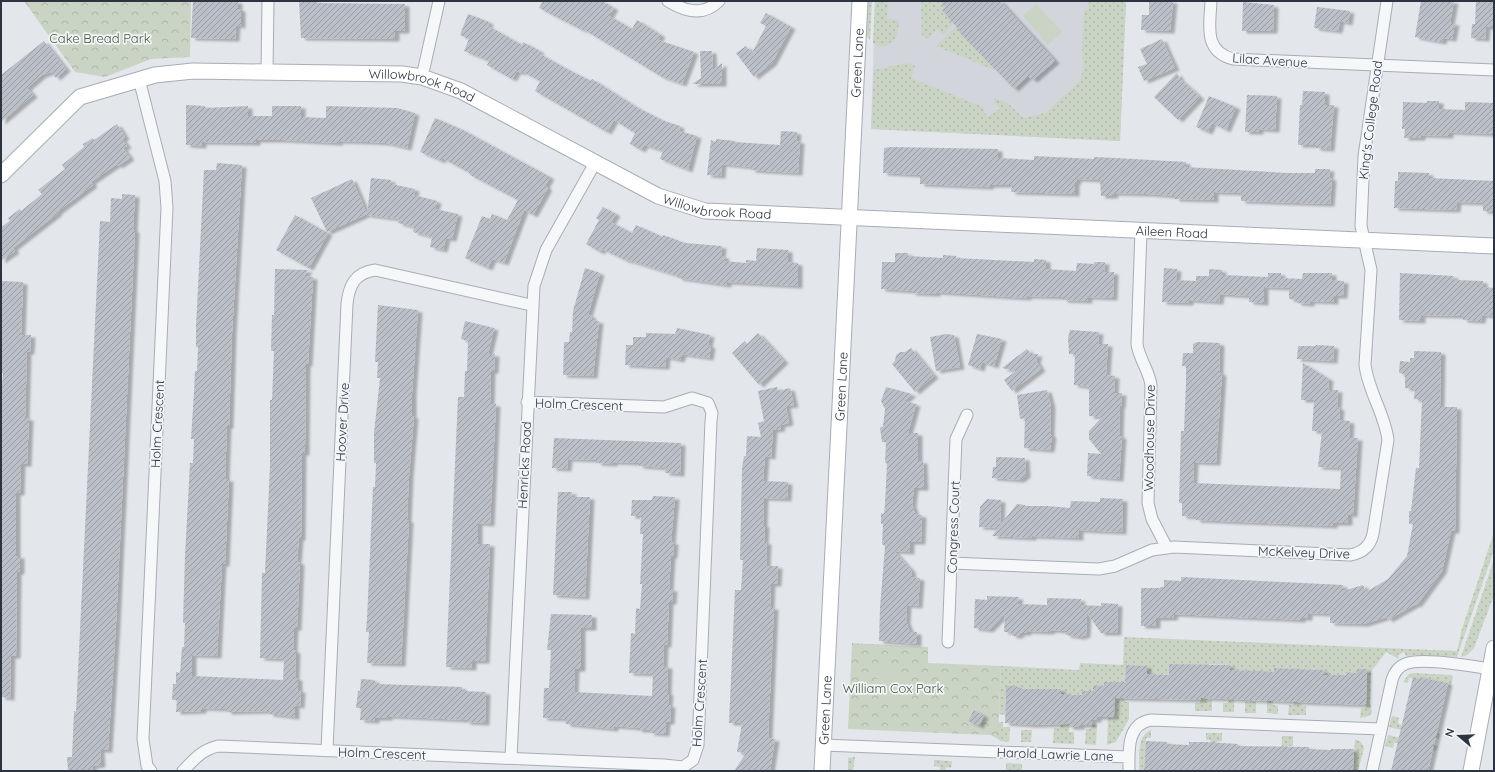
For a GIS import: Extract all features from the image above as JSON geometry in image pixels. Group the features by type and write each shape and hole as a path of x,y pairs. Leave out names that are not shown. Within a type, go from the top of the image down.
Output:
{"street":[{"path":"267,72 268,1"},
{"path":"422,77 439,1"},
{"path":"668,1 684,10 697,11 710,8 720,1"},
{"name":"Green Lane","path":"822,771 860,1"},
{"name":"Lilac Avenue","path":"1211,1 1210,30 1212,42 1218,52 1228,58 1239,60 1494,70"},
{"name":"King's College Road","path":"1363,239 1361,226 1364,156 1387,1"},
{"name":"Willowbrook Road","path":"1,175 80,97 139,79 182,72 372,73 422,77 462,91 658,196 705,211 850,218"},
{"name":"Holm Crescent","path":"139,79 165,181 167,208 143,739 148,766 151,771"},
{"name":"Henricks Road","path":"511,758 531,305 534,286 546,250 595,163"},
{"name":"Aileen Road","path":"850,218 996,223 1494,246"},
{"name":"Woodhouse Drive","path":"1141,230 1137,344 1140,356 1148,370 1151,385 1148,503 1152,519 1167,548"},
{"name":"McKelvey Drive","path":"951,563 1099,569 1115,566 1146,552 1167,548 1350,555 1362,552 1370,543 1373,534 1388,440 1386,428 1366,372 1365,358 1371,270 1363,239"},
{"name":"Hoover Drive","path":"327,750 347,304 350,286 360,274 375,270 531,305"},
{"name":"Holm Crescent","path":"183,771 196,757 207,749 218,746 511,758 683,767 693,760 698,745 712,421 712,413 708,403 692,398 664,407 527,402"},
{"name":"Congress Court","path":"948,642 956,439 967,415"},
{"path":"1471,771 1494,648"},
{"path":"1372,771 1393,676 1398,669 1406,664 1414,662 1458,663 1489,669"},
{"name":"Harold Lawrie Lane","path":"823,745 1129,757 1130,741 1134,730 1143,722 1155,719 1381,729"},
{"path":"1129,757 1129,771"}],"shaded area":[{"path":"875,1 1126,1 1120,141 871,129"}],"green space":[{"name":"Cake Bread Park","path":"24,1 191,1 190,57 151,59 105,77 75,72"},
{"path":"867,1 872,1 870,40 865,34"},
{"path":"875,1 888,1 887,19 899,20 896,37 894,40 882,47 873,43"},
{"path":"921,1 940,1 945,7 942,10 954,23 943,35 937,29 928,39 922,35"},
{"path":"1088,1 1126,1 1120,141 871,129 874,70 907,63 915,66 911,78 983,107 987,117 1000,109 994,102 995,98 1009,104 1023,118 1045,113 1079,82 1084,69 1082,52 1084,10 1088,10"},
{"path":"1036,4 1062,32 1048,45 1023,16"},
{"path":"956,26 961,31 959,32 997,71 936,46"},
{"path":"1494,532 1494,550 1457,657 1406,656 1404,652 1398,655 1399,659 1386,652 1371,672 1370,703 1372,712 1369,716 1360,718 1361,709 1366,708 1367,669 1357,669 1356,673 1346,672 1345,675 1324,675 1324,670 1302,669 1301,703 1302,706 1306,706 1306,715 1288,715 1289,705 1293,705 1294,703 1296,669 1274,668 1274,672 1230,670 1230,665 1209,664 1207,698 1208,700 1212,700 1212,711 1195,711 1195,703 1200,703 1202,665 1170,664 1169,675 1147,674 1147,666 1126,665 1124,698 1125,702 1129,702 1129,719 1116,742 1107,745 1108,718 1113,718 1115,682 1104,682 1104,686 1093,685 1093,691 1082,691 1082,695 1071,694 1069,732 1074,732 1074,744 1053,743 1054,728 1060,728 1061,689 1017,689 1017,686 1006,686 1005,715 999,714 1001,666 1079,670 1080,663 1123,665 1124,637 1457,651 1462,629"},
{"path":"1494,559 1494,595 1474,648 1467,655 1461,657"},
{"name":"William Cox Park","path":"852,643 928,647 928,663 1001,666 998,739 991,735 848,729"},
{"path":"884,666 911,681 898,703 871,688"},
{"path":"1413,673 1451,675 1453,676 1451,688 1447,686 1448,683 1420,677 1419,679 1409,678 1408,683 1403,682 1408,675"},
{"path":"1228,699 1234,699 1234,712 1223,712 1223,703 1228,703"},
{"path":"1250,699 1252,699 1252,702 1256,702 1256,713 1245,713 1245,702 1250,702"},
{"path":"1267,700 1273,700 1273,705 1278,706 1278,714 1267,713"},
{"path":"1392,716 1399,718 1398,723 1402,726 1440,734 1439,739 1389,727"},
{"path":"998,722 1003,722 1003,727 1010,727 1009,742 1000,741 998,739"},
{"path":"1092,724 1097,725 1096,745 1085,744 1086,729 1091,729"},
{"path":"1021,730 1032,730 1031,742 1021,742"},
{"path":"1151,730 1151,738 1146,738 1144,771 1139,771 1141,742 1146,733"},
{"path":"1206,733 1222,733 1222,741 1216,742 1215,771 1210,740 1206,740"},
{"path":"1388,735 1438,746 1436,751 1394,743 1393,748 1385,746"},
{"path":"1282,736 1293,736 1293,746 1287,746 1286,771 1281,771"},
{"path":"1355,739 1361,742 1364,748 1358,771 1353,771"},
{"path":"855,757 853,771 848,771 848,758"},
{"path":"934,760 952,761 951,768 946,767 945,771 940,771 940,767 934,766"},
{"path":"1006,763 1022,764 1022,770 1006,771"}],"building":[{"path":"193,1 238,1 238,9 241,9 241,26 236,25 235,39 191,38"},
{"path":"299,1 317,1 317,3 405,4 405,31 395,31 395,39 301,38"},
{"path":"543,1 602,1 614,8 609,16 632,29 637,20 661,35 658,40 694,52 682,84 662,77 583,29 582,30 539,8"},
{"path":"940,1 1000,1 1055,61 1033,80 1028,76 1014,89 959,32 960,31 942,10 945,7"},
{"path":"1149,1 1173,1 1170,31 1141,30 1142,15 1149,15"},
{"path":"1421,1 1454,1 1450,23 1455,23 1452,39 1443,38 1442,42 1415,37"},
{"path":"1476,1 1494,1 1494,27 1486,27 1485,39 1471,38 1472,24 1475,24"},
{"path":"1243,2 1274,5 1273,31 1242,31"},
{"path":"1317,7 1350,11 1348,23 1340,21 1338,31 1314,28"},
{"path":"766,13 791,27 772,63 754,77 736,53 746,46 752,53 766,26 760,23"},
{"path":"468,14 489,22 488,26 522,45 523,42 540,51 538,53 567,69 591,81 592,79 638,108 664,121 680,126 679,131 697,136 688,170 660,159 663,151 644,145 641,150 630,144 635,133 614,120 607,132 535,91 540,81 521,71 521,73 517,71 512,79 487,65 489,61 464,51 469,39 460,35"},
{"path":"1162,39 1175,68 1144,81 1138,67 1147,64 1140,49"},
{"path":"44,41 66,69 56,78 51,72 42,75 27,88 33,95 1,122 1,75"},
{"path":"700,51 712,51 713,70 722,63 722,84 692,84 701,78"},
{"path":"1177,73 1180,79 1200,97 1178,120 1154,97"},
{"path":"1303,91 1325,92 1325,105 1334,105 1330,149 1316,148 1316,145 1298,145 1300,105 1302,105"},
{"path":"1247,95 1277,96 1275,130 1259,129 1259,132 1245,132"},
{"path":"1209,96 1236,107 1226,130 1212,123 1208,132 1196,127"},
{"path":"1427,101 1439,101 1439,109 1465,110 1465,102 1494,103 1494,134 1449,132 1449,136 1421,135 1421,138 1404,138 1405,129 1402,129 1403,102 1427,103"},
{"path":"186,105 205,106 205,108 248,106 248,116 272,116 272,106 301,106 301,117 326,118 326,106 397,108 415,113 407,148 386,143 339,141 338,143 284,140 256,140 256,143 202,142 202,146 186,145"},
{"path":"435,118 463,130 550,177 545,186 548,188 533,215 524,210 504,263 492,259 488,268 465,258 482,216 490,219 492,214 507,220 518,200 470,175 470,173 442,158 441,161 420,152"},
{"path":"117,124 125,137 122,139 127,146 123,148 130,158 118,166 117,164 91,182 93,185 13,248 15,251 1,261 1,227 10,221 8,218 20,209 21,211 42,194 38,190 65,169 62,165 84,147 83,144 93,138 94,140"},
{"path":"781,131 797,132 796,141 800,141 798,173 751,170 751,167 722,164 721,176 707,175 711,140 716,142 716,139 735,141 734,142 780,145"},
{"path":"884,148 998,149 998,158 1034,160 1034,156 1094,159 1094,157 1115,158 1186,162 1186,167 1287,173 1315,173 1315,169 1330,169 1329,178 1332,178 1330,204 1241,201 1241,193 1214,192 1214,200 1175,199 1175,196 1148,194 1114,193 1113,196 1101,196 1100,180 1077,179 1077,182 1075,182 1075,194 1011,192 1012,185 990,185 989,187 920,184 920,175 883,173"},
{"path":"217,163 242,165 232,334 229,426 227,426 225,479 229,479 225,564 222,564 217,656 192,655 192,676 283,680 284,659 260,658 262,573 265,573 270,466 270,400 272,400 274,351 271,351 272,315 274,315 275,269 308,270 304,276 313,277 308,364 306,364 305,453 302,453 301,538 299,538 297,562 300,562 297,628 294,628 293,650 296,651 295,678 298,678 298,690 301,690 300,706 295,705 295,717 269,714 269,711 227,712 227,709 202,708 202,711 176,712 177,700 172,700 173,684 176,684 176,672 180,673 182,647 184,647 185,623 183,623 185,556 190,463 193,463 194,439 191,439 195,371 197,371 198,347 196,347 196,326 204,170 216,170"},
{"path":"1398,172 1429,173 1429,178 1494,181 1494,212 1483,211 1483,203 1457,202 1456,210 1394,208 1395,181 1398,181"},
{"path":"371,178 391,180 391,184 415,189 414,195 437,201 435,209 458,214 452,239 446,238 443,250 430,247 432,237 413,232 414,227 398,223 399,219 367,215"},
{"path":"352,179 367,214 327,232 311,198"},
{"path":"122,194 135,195 133,230 135,230 116,624 108,750 100,750 101,765 92,766 93,771 68,771 67,757 72,757 74,711 76,712 100,221 110,222 111,198 122,199"},
{"path":"603,207 616,214 611,222 632,233 636,225 663,237 663,235 685,243 722,246 721,256 725,256 724,261 746,263 746,260 756,261 757,248 788,250 788,262 798,263 798,286 727,282 727,285 678,278 678,276 627,261 602,249 600,252 586,244 599,220 596,218"},
{"path":"295,215 328,233 309,268 276,250"},
{"path":"895,253 908,253 908,256 943,258 943,255 956,256 956,258 1034,262 1034,259 1046,260 1046,269 1076,271 1077,263 1094,264 1094,262 1105,262 1104,272 1114,272 1113,298 1088,297 1088,301 1063,300 1063,297 1027,296 1027,298 936,292 936,294 912,293 912,291 881,289 882,262 895,262"},
{"path":"585,268 600,273 588,315 592,316 591,320 599,321 593,376 563,375 564,342 569,342 570,332 572,332 573,311"},
{"path":"1164,268 1177,269 1176,280 1196,281 1196,276 1209,276 1209,269 1222,270 1222,275 1268,277 1268,273 1281,273 1281,278 1302,279 1303,273 1332,273 1332,280 1344,281 1343,296 1334,296 1334,302 1310,301 1310,304 1297,303 1297,300 1289,299 1289,288 1264,287 1264,303 1249,302 1249,296 1220,294 1219,302 1189,300 1189,303 1162,302"},
{"path":"1400,273 1454,276 1453,280 1483,281 1483,287 1494,288 1494,316 1482,315 1481,321 1463,320 1463,316 1421,315 1421,321 1399,320"},
{"path":"1,281 23,282 21,335 31,335 30,352 27,352 25,418 29,418 27,464 21,464 20,493 16,493 16,556 20,556 20,572 17,572 16,656 11,656 10,698 1,697 1,398 3,373 1,373"},
{"path":"378,305 418,310 412,393 412,416 414,416 409,476 407,520 409,520 401,664 367,663 369,632 366,632 373,487 375,487 376,463 374,463 374,433 380,378 377,378 378,362 375,362"},
{"path":"465,321 494,328 488,354 495,354 494,371 491,371 490,404 496,404 490,524 478,523 478,544 490,544 485,661 472,661 472,668 446,667 458,397 464,397 465,371 467,371 468,341 461,339"},
{"path":"677,328 710,335 708,345 711,346 709,358 682,354 680,360 666,357 665,367 625,365 626,345 633,345 633,337 646,337 646,333 675,334"},
{"path":"1070,330 1099,332 1098,344 1108,344 1106,375 1115,376 1114,393 1122,393 1120,406 1119,436 1122,436 1119,479 1087,476 1088,453 1101,454 1089,439 1089,431 1102,417 1089,416 1089,387 1074,385 1075,354 1069,354 1068,338"},
{"path":"758,333 784,361 759,385 732,353 745,341 747,344"},
{"path":"946,334 954,335 960,367 936,371 930,337"},
{"path":"977,334 1002,339 994,366 982,362 980,369 968,365"},
{"path":"1197,342 1220,343 1219,373 1222,373 1216,463 1194,462 1193,483 1340,489 1341,468 1318,467 1322,431 1312,431 1314,400 1301,400 1303,363 1329,379 1328,390 1338,390 1337,407 1340,408 1339,420 1350,421 1349,438 1358,438 1353,515 1348,514 1348,523 1333,523 1333,526 1196,520 1196,517 1182,516 1182,503 1179,503 1181,431 1184,431 1186,383 1186,366 1182,366 1183,353 1193,353 1193,344"},
{"path":"1298,346 1334,346 1333,361 1297,359"},
{"path":"911,348 934,376 915,392 892,364 895,361 896,355"},
{"path":"1027,349 1031,354 1038,354 1036,361 1041,369 1012,391 1004,380 1016,371 1002,368"},
{"path":"1414,351 1441,352 1440,407 1457,407 1455,531 1451,531 1442,571 1417,605 1416,604 1388,620 1387,617 1364,624 1330,623 1330,614 1308,613 1308,618 1301,618 1301,620 1174,614 1173,618 1156,618 1156,626 1141,626 1141,588 1164,587 1164,580 1181,581 1181,577 1343,585 1343,591 1363,585 1366,592 1388,579 1407,556 1413,524 1409,524 1409,511 1411,511 1416,468 1419,468 1422,400 1414,399 1415,389 1405,388 1405,374 1399,373 1400,361 1410,362 1410,358 1414,358"},
{"path":"777,387 778,391 790,388 794,405 786,406 789,423 780,425 781,429 773,430 771,457 765,456 763,481 788,482 787,499 764,498 763,525 765,525 764,542 767,542 766,566 778,566 777,584 771,584 770,607 774,607 768,738 775,739 770,771 734,771 746,753 737,752 742,723 729,723 735,590 741,590 743,560 740,560 742,468 744,456 746,456 747,436 761,437 758,423 764,421 758,391"},
{"path":"886,387 912,394 904,401 916,404 908,433 918,433 918,461 923,461 924,488 914,488 912,504 915,514 922,515 921,542 910,542 910,552 894,551 911,570 912,577 920,578 918,606 907,605 906,621 910,632 917,632 917,644 879,641 885,546 882,544 883,524 881,524 881,513 884,514 887,464 885,462 886,442 882,442 880,428 883,426 885,409 881,401"},
{"path":"1047,390 1051,405 1050,434 1052,436 1050,450 1024,448 1025,418 1020,419 1017,395"},
{"path":"554,438 681,443 680,474 665,473 666,468 639,466 639,463 597,463 597,460 568,459 567,469 552,468"},
{"path":"996,457 1025,458 1026,475 1020,480 992,478 993,467 996,467"},
{"path":"558,492 572,492 571,497 590,497 585,597 553,595"},
{"path":"653,496 675,497 671,542 674,542 673,556 671,556 669,589 673,589 672,602 669,602 667,645 664,645 663,666 668,666 667,693 669,693 668,705 671,705 670,722 666,722 665,734 650,733 650,730 638,730 638,728 614,726 614,729 566,724 566,719 543,718 544,688 549,688 551,650 547,650 551,614 592,615 592,628 581,628 581,669 575,669 574,692 652,696 653,674 629,673 631,633 635,634 636,608 640,609 643,534 640,534 641,516 631,516 632,500 652,500"},
{"path":"1100,498 1123,499 1122,532 1079,530 1079,538 1032,536 1032,538 992,536 998,528 979,527 980,507 987,499 1001,500 1000,525 1017,504 1026,506 1070,508 1071,501 1100,502"},
{"path":"987,596 1019,597 1017,604 1047,605 1047,598 1081,599 1080,605 1101,606 1101,603 1118,604 1117,633 1101,633 1087,613 1086,635 1080,637 1066,635 1066,631 1052,630 1049,632 1027,631 1027,633 1021,633 1018,636 1013,636 1010,632 1004,632 1005,613 989,630 974,628 975,599 987,600"},
{"path":"1169,664 1230,665 1230,670 1274,672 1274,668 1324,670 1324,675 1346,675 1346,672 1356,673 1357,669 1367,669 1366,705 1201,698 1201,700 1115,698 1114,717 1097,717 1097,720 1092,720 1092,725 1069,727 1069,724 1032,725 1005,723 1006,686 1017,686 1017,689 1061,689 1061,694 1082,695 1082,691 1093,691 1093,685 1104,686 1104,682 1125,682 1126,665 1147,666 1147,674 1169,675"},
{"path":"1413,677 1448,683 1428,771 1391,771"},
{"path":"361,679 374,680 377,684 462,687 462,691 486,692 485,723 466,722 466,720 388,716 388,718 375,718 375,721 360,720 361,708 356,708"},
{"path":"974,710 984,716 979,726 968,721"},
{"path":"1146,741 1189,745 1189,742 1206,742 1238,744 1238,746 1309,747 1309,749 1331,750 1354,749 1353,771 1144,771"}]}
